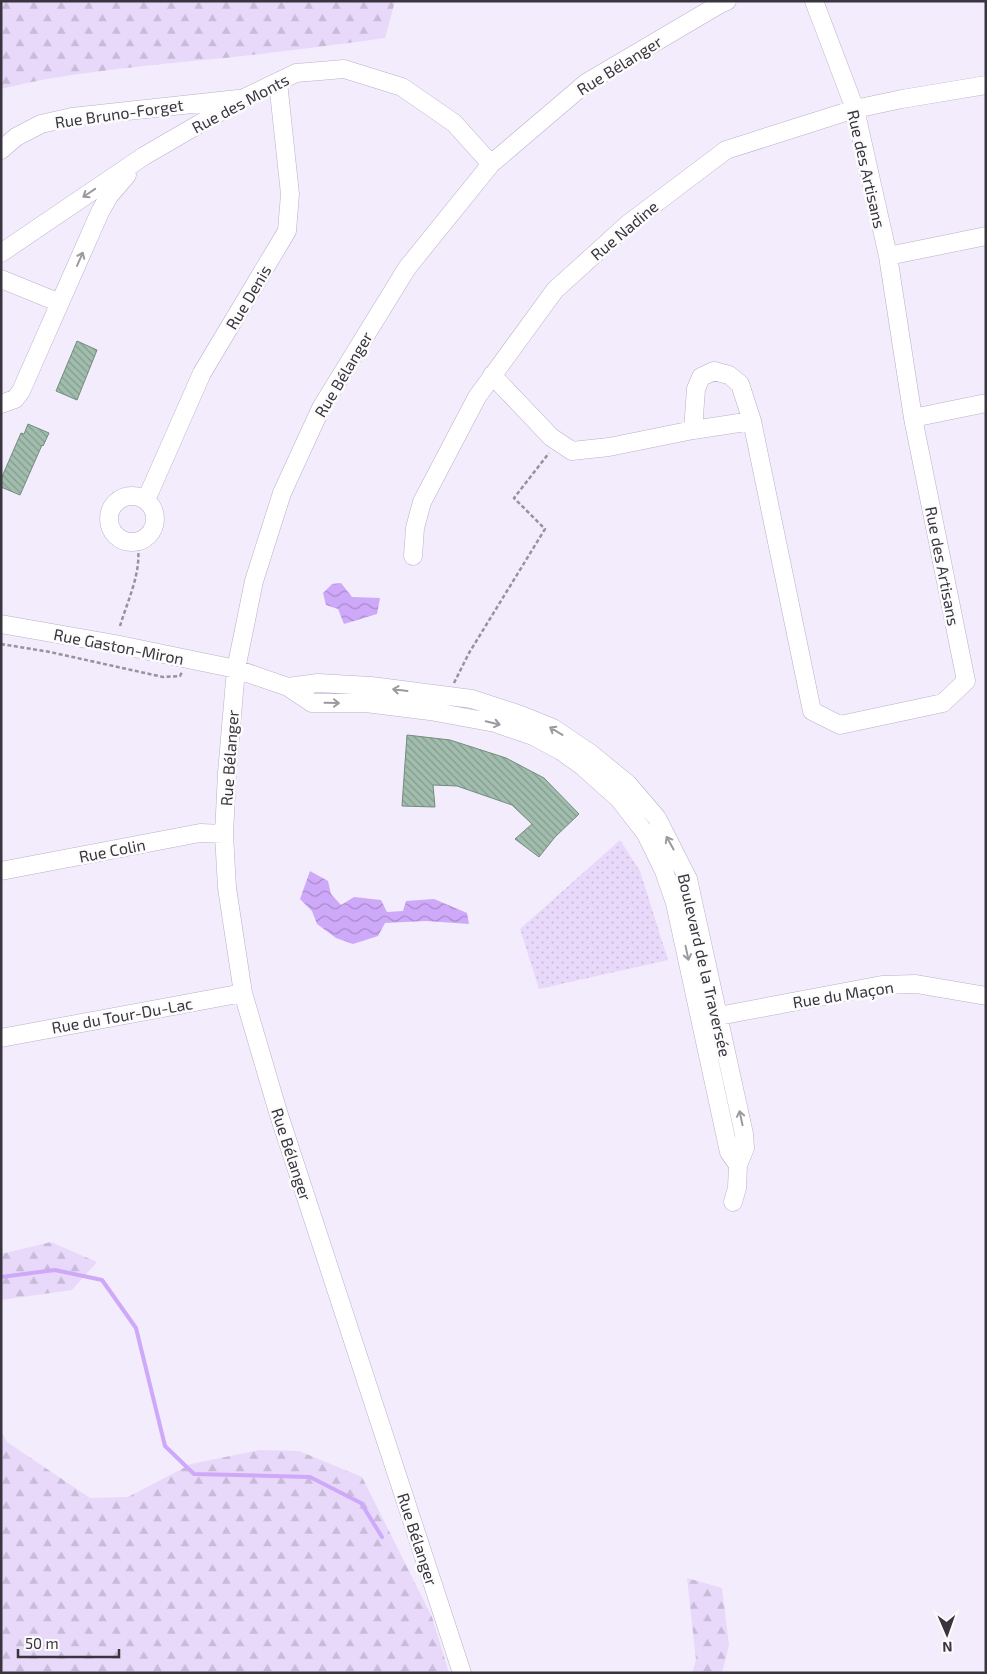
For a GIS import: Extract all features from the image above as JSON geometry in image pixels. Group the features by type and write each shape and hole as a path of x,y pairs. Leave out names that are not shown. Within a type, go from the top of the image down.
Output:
{"street":[{"name":"Rue Bélanger","path":"462,1673 278,1112 243,993 227,888 224,834 226,773 236,670 254,581 279,502 320,408 407,268 491,164 586,83 727,1"},
{"name":"Rue des Artisans","path":"693,430 695,397 701,377 714,370 729,375 740,384 752,421 812,711 840,725 942,703 966,681 913,418 888,256 855,110 814,1"},
{"name":"Rue des Monts","path":"1,253 144,156 244,98 296,73 344,69 402,87 454,123 491,164"},
{"name":"Rue Denis","path":"146,500 202,373 287,231 290,194 278,82"},
{"name":"Rue Nadine","path":"413,556 415,528 422,502 477,397 555,290 628,224 726,150 855,110 902,99 986,84"},
{"name":"Rue Bruno-Forget","path":"1,150 16,137 41,124 72,117 244,98"},
{"name":"Rue des Monts","path":"1,404 15,400 22,391 100,212 122,179 144,156"},
{"path":"888,256 986,236"},
{"path":"1,279 60,303"},
{"path":"492,375 550,437 572,451 609,447 693,430 752,421"},
{"path":"913,418 986,403"},
{"path":"131,496 146,500 155,512 154,527 144,539 137,542 129,542 116,536 111,529 109,514 117,501 124,497 131,496"},
{"name":"Rue Gaston-Miron","path":"1,624 115,644 236,670"},
{"name":"Boulevard de la Traversée","path":"236,670 288,687 312,703 366,704 430,711 495,723 533,736 562,751 582,766 619,800 646,834 664,871 744,1134 745,1148 738,1165 737,1188 733,1202"},
{"name":"Boulevard de la Traversée","path":"288,687 318,683 371,686 472,699 553,728 590,753 628,784 657,818 688,879 710,1018"},
{"name":"Rue Colin","path":"1,871 200,833 224,834"},
{"name":"Rue du Maçon","path":"710,1018 882,985 916,984 986,996"},
{"name":"Rue du Tour-Du-Lac","path":"1,1038 243,993"}],"path":[{"path":"447,695 469,653 545,530 514,498 558,442"},
{"path":"120,626 138,569 137,542"},
{"path":"1,644 50,652 163,676 180,676 187,659"}],"green space":[{"path":"1,1 395,1 385,38 313,48 96,72 24,83 1,89"},
{"path":"620,840 640,871 668,960 539,989 520,929"},
{"path":"51,1242 97,1262 72,1290 1,1300 1,1254"},
{"path":"1,1431 7,1442 90,1498 128,1497 191,1464 260,1450 299,1451 362,1477 432,1617 449,1673 1,1673"},
{"path":"687,1578 722,1588 729,1645 722,1673 692,1673 696,1660"}],"water":[{"path":"341,583 352,597 380,598 377,614 344,624 338,609 326,605 323,593 332,584"},
{"path":"310,871 328,881 331,894 341,905 354,897 381,900 387,912 403,911 406,901 434,899 467,913 469,924 426,921 385,923 378,936 353,944 336,938 317,924 312,911 300,899"}],"building":[{"path":"77,341 97,350 77,400 56,391"},
{"path":"28,424 49,433 20,495 1,487 1,479 21,433 24,434"},
{"path":"407,735 450,740 506,758 544,778 579,814 555,837 539,857 515,839 532,824 512,805 457,786 433,785 435,807 402,806"}],"waterway":[{"path":"1,1277 55,1270 102,1280 136,1328 165,1446 194,1474 310,1477 361,1503 382,1537"}]}
